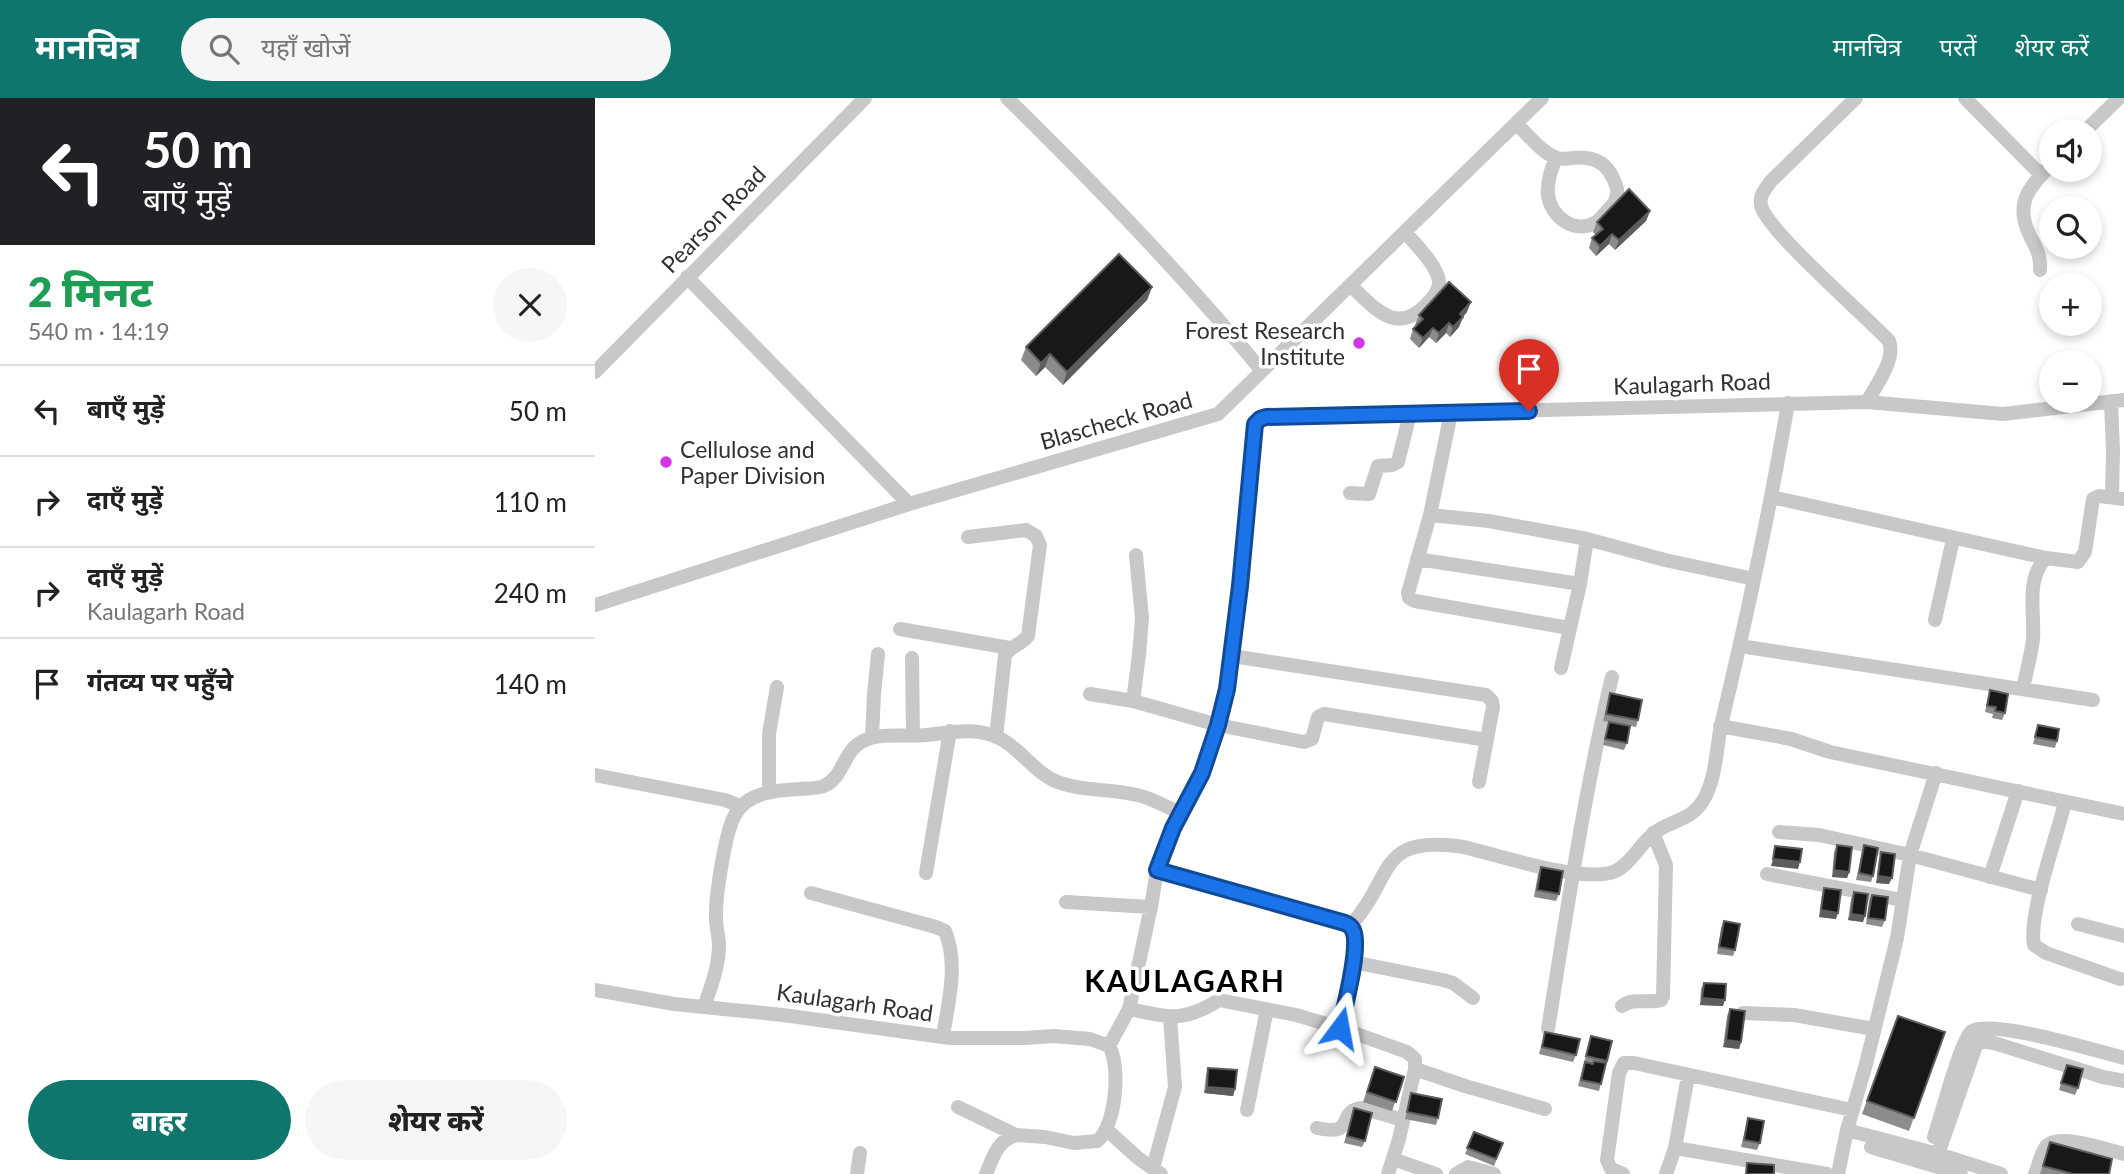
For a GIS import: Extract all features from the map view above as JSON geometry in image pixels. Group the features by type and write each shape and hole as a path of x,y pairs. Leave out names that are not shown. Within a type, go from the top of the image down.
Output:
{"street":[{"name":"Pearson Road","path":"595,372 865,98"},
{"path":"1007,98 1083,172 1210,308 1262,371"},
{"name":"Blascheck Road","path":"595,605 909,504 1218,414 1542,98"},
{"path":"1856,98 1771,181 1760,201 1766,217 1832,287 1889,341 1890,358 1867,402"},
{"path":"1965,98 2039,164"},
{"path":"2097,119 2119,98"},
{"path":"1516,123 1556,158 1591,159 1604,164 1618,193 1614,204 1599,221 1576,226 1562,220 1556,213 1549,197 1548,184 1556,158"},
{"path":"2039,180 2025,199 2022,209 2026,228 2040,256 2040,270"},
{"path":"1350,285 1388,317 1405,319 1426,306 1439,289 1440,283 1434,269 1405,232"},
{"path":"687,277 909,504"},
{"path":"1772,497 1953,539 2075,563 2082,559 2085,552 2093,499 2099,496 2118,498 2113,451 2117,400"},
{"name":"Kaulagarh Road","path":"1232,656 1254,430 1255,424 1266,417 1867,402 2003,414 2117,400"},
{"path":"1350,926 1368,904 1390,861 1398,854 1418,845 1447,844 1573,873 1608,874 1615,872 1653,833 1697,811 1710,782 1720,726 1772,497 1788,403"},
{"path":"1451,413 1430,515 1408,593 1409,598 1569,628"},
{"path":"1350,493 1369,494 1378,466 1392,466 1398,462 1410,414"},
{"path":"1430,515 1489,521 1587,539 1665,560 1754,579"},
{"path":"968,537 1026,530 1036,536 1040,545 1028,636 1010,648 1005,655 996,737"},
{"path":"1561,668 1587,539"},
{"path":"1935,620 1953,539"},
{"path":"1133,701 1142,618 1136,555"},
{"path":"2023,689 2033,640 2032,605 2036,572 2039,564 2046,558"},
{"path":"1417,559 1580,584"},
{"path":"900,629 1010,648"},
{"path":"1740,646 2093,700"},
{"path":"872,737 878,654"},
{"path":"958,1107 1016,1135 1084,1143 1097,1140 1107,1130 1113,1107 1114,1078 1113,1057 1109,1046 1129,1009 1157,870 1168,838 1202,773 1218,725 1232,656 1481,693 1490,698 1493,708 1479,782"},
{"path":"912,658 913,736"},
{"path":"1548,1029 1597,740 1612,677"},
{"path":"769,792 769,734 777,687"},
{"path":"1090,694 1133,701 1218,725 1309,741 1312,739 1318,717 1324,714 1487,740"},
{"path":"1720,726 1791,739 1830,752 2124,814"},
{"path":"704,1007 715,974 719,946 716,917 720,879 730,827 740,806 773,790 826,785 835,777 856,744 872,737 977,731 1006,742 1054,780 1084,789 1136,794 1181,813"},
{"path":"926,873 950,732"},
{"path":"1838,1174 1897,938 1910,855 1936,773"},
{"path":"595,775 725,800 740,806"},
{"path":"1990,877 2018,791"},
{"path":"2065,802 2041,890 2032,934 2034,945 2046,953 2120,979"},
{"path":"1779,832 1819,835 1910,855 2041,890"},
{"path":"1622,1006 1633,1001 1656,1002 1663,996 1666,865 1653,833"},
{"path":"1157,870 1350,926 1355,940 1353,962 1340,1028"},
{"path":"1767,874 1902,900"},
{"path":"811,893 946,931 953,966 943,1037"},
{"path":"1066,901 1151,907"},
{"path":"2078,925 2124,936"},
{"path":"1353,962 1443,979 1473,998"},
{"name":"Kaulagarh Road","path":"595,990 704,1007 943,1037 1054,1036 1090,1038 1109,1046"},
{"path":"1129,1009 1170,1017 1187,1016 1220,1000 1340,1028 1407,1052 1415,1059 1415,1069 1388,1174"},
{"path":"1247,1110 1267,1009"},
{"path":"1743,1013 1794,1015 1874,1029"},
{"path":"1107,1130 1157,1171 1175,1087 1170,1017"},
{"path":"1934,1137 1960,1054 1972,1031 1987,1028 2012,1030 2124,1058"},
{"path":"1938,1154 1976,1046 1981,1041 2124,1081"},
{"path":"1623,1174 1611,1169 1607,1160 1620,1068 1624,1063 1852,1110"},
{"path":"1415,1069 1545,1109"},
{"path":"1667,1174 1675,1148 1688,1076"},
{"path":"1317,1128 1336,1131 1342,1127 1352,1110 1357,1108 1403,1120"},
{"path":"1847,1130 2001,1174"},
{"path":"986,1174 999,1144 1016,1135"},
{"path":"2035,1174 2045,1148 2057,1140 2124,1154"},
{"path":"1871,1147 1961,1174"},
{"path":"1675,1148 1827,1174"},
{"path":"857,1174 860,1153"},
{"path":"1393,1159 1436,1174"},
{"path":"1456,1174 1468,1167 1494,1174"}],"building":[{"path":"1629,189 1650,211 1619,240 1612,234 1600,246 1592,238 1603,229 1597,222"},
{"path":"1119,254 1152,287 1067,372 1050,354 1041,363 1026,347"},
{"path":"1449,282 1471,302 1460,314 1463,317 1453,327 1449,323 1439,333 1433,328 1423,338 1413,329 1423,319 1419,315"},
{"path":"1990,690 2008,694 2005,713 1995,711 1996,707 1987,706"},
{"path":"1610,693 1642,700 1638,720 1606,714"},
{"path":"1609,722 1630,726 1627,743 1605,739"},
{"path":"2038,725 2059,729 2057,741 2035,737"},
{"path":"1837,845 1852,847 1849,872 1834,870"},
{"path":"1864,845 1878,848 1873,876 1859,873"},
{"path":"1775,846 1802,849 1800,862 1773,859"},
{"path":"1881,852 1895,854 1892,878 1878,876"},
{"path":"1541,867 1563,871 1559,894 1537,890"},
{"path":"1824,888 1841,890 1838,913 1821,910"},
{"path":"1854,892 1868,894 1865,916 1851,914"},
{"path":"1872,895 1888,897 1885,920 1868,918"},
{"path":"1724,921 1740,924 1735,950 1719,947"},
{"path":"1704,983 1726,984 1725,1000 1702,998"},
{"path":"1730,1009 1745,1011 1741,1042 1726,1040"},
{"path":"1898,1016 1945,1032 1914,1118 1867,1101"},
{"path":"1545,1032 1580,1039 1576,1055 1542,1047"},
{"path":"1591,1036 1612,1041 1607,1061 1586,1056"},
{"path":"1594,1061 1606,1063 1601,1084 1581,1080 1585,1062 1593,1064"},
{"path":"2067,1065 2083,1069 2078,1088 2061,1083"},
{"path":"1375,1067 1404,1077 1396,1102 1367,1092"},
{"path":"1208,1068 1237,1070 1235,1089 1207,1087"},
{"path":"1411,1093 1442,1099 1438,1118 1407,1112"},
{"path":"1354,1108 1372,1113 1365,1141 1347,1136"},
{"path":"1748,1118 1764,1121 1760,1143 1744,1140"},
{"path":"1474,1132 1503,1143 1496,1159 1467,1148"},
{"path":"2050,1142 2112,1159 2109,1174 2073,1174 2043,1166"},
{"path":"1747,1163 1774,1165 1774,1174 1746,1174"}],"place":[{"name":"Forest Research Institute","path":"1359,343"},
{"name":"Cellulose and Paper Division","path":"666,462"}],"district":[{"name":"KAULAGARH","path":"1185,980"}],"route":[{"path":"1340,1028 1353,962 1355,940 1350,926 1157,870 1173,828 1202,773 1227,689 1240,586 1255,424 1266,417 1529,411"}]}
